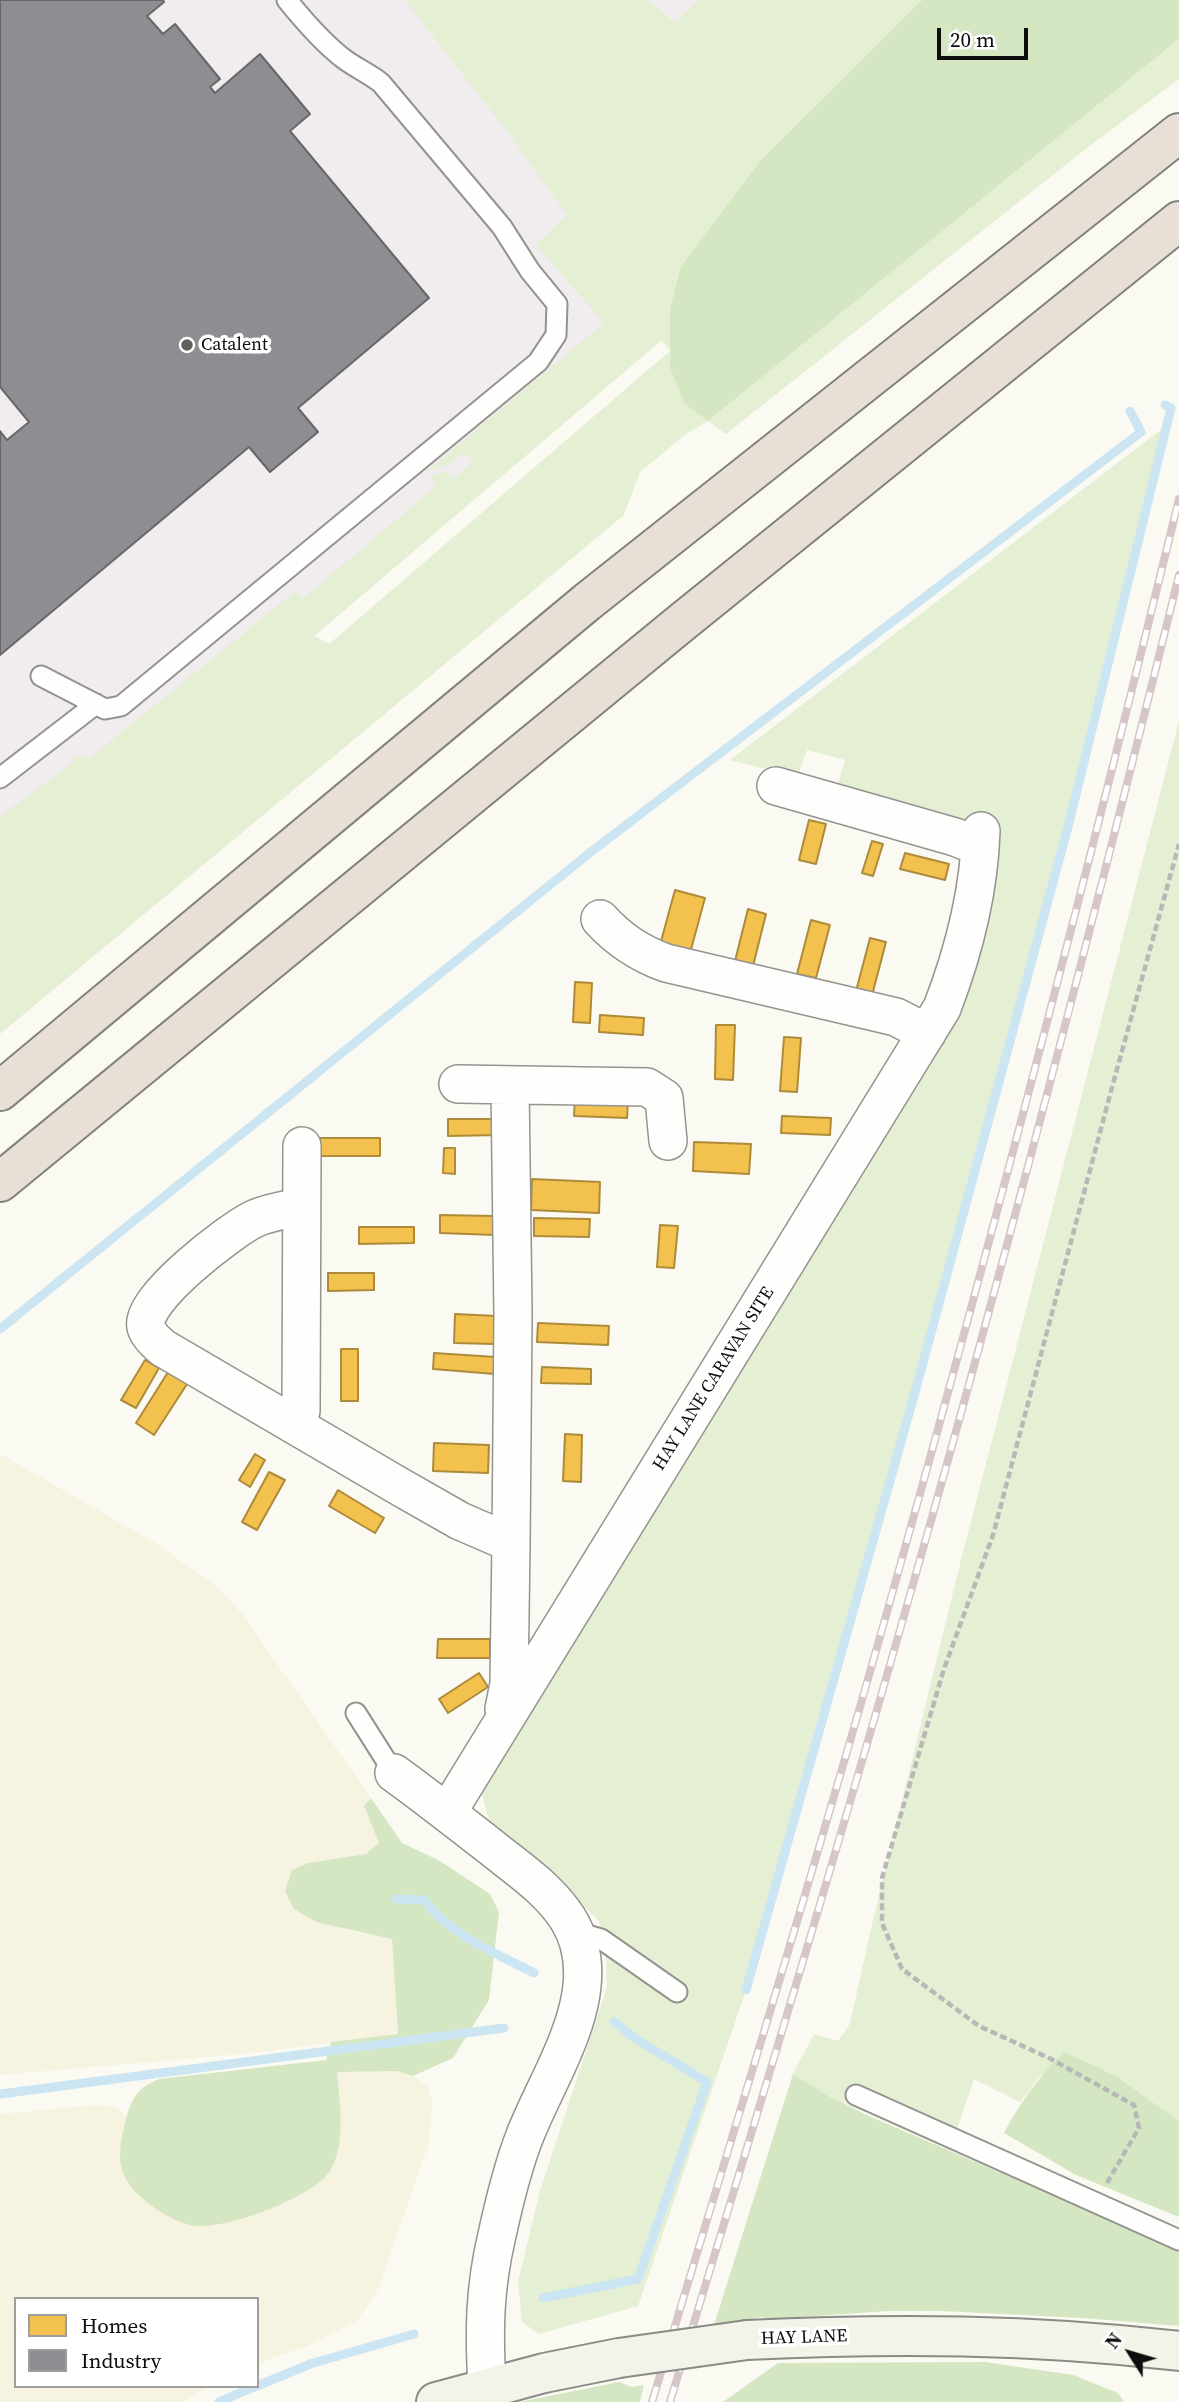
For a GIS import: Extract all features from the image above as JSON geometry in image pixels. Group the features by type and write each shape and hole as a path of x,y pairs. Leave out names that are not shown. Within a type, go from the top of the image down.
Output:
{"highway":[{"path":"0,1091 587,602 1179,134"},
{"path":"0,1182 1169,228"}],"main road":[{"name":"HAY LANE","path":"436,2402 544,2373 620,2358 747,2340 867,2336 1028,2337 1092,2340 1179,2351"}],"street":[{"name":"HAY LANE CARAVAN SITE","path":"447,1813 942,1008 963,945 974,900 981,839 955,837 776,786"},
{"path":"600,919 625,944 666,963 896,1017 927,1033"},
{"path":"458,1084 647,1087 664,1098 668,1141"},
{"name":"HAY LANE CARAVAN SITE","path":"501,1724 509,1684 511,1543 513,1315 510,1086"},
{"path":"296,1424 301,1411 302,1146"},
{"path":"302,1207 268,1213 230,1233 162,1292 147,1317 146,1327 163,1348 460,1521 511,1543"},
{"path":"394,1773 541,1888 560,1908 579,1942 583,1974 577,2014 523,2140 500,2222 487,2283 484,2327 487,2388"}],"lane":[{"path":"41,676 106,709 121,706 538,362 556,335 557,304 530,271 502,227 382,83 327,45 287,0"},
{"path":"0,778 96,704"},
{"path":"356,1713 394,1773"},
{"path":"574,1931 601,1939 677,1992"},
{"path":"856,2095 1179,2240"}],"path":[{"path":"1097,2201 1139,2128 1134,2105 1049,2057 979,2026 902,1969 882,1923 882,1878 944,1669 993,1535 1179,844"}],"shaded area":[{"path":"0,0 698,0 616,83 651,348 0,905"},
{"path":"0,1454 157,1544 216,1586 242,1614 371,1798 364,1806 379,1843 366,1854 308,1863 316,1921 359,1933 392,1938 398,2034 241,2054 0,2075"},
{"path":"397,2071 413,2076 427,2085 432,2102 429,2143 378,2289 357,2321 309,2345 259,2363 259,2297 14,2297 14,2388 206,2388 183,2402 0,2402 0,2114 95,2105 117,2107 126,2118 121,2138 256,2215 301,2196 328,2175 341,2100 337,2072"}],"green space":[{"path":"405,0 648,0 675,23 698,0 922,0 762,159 708,421 686,434 640,472 624,515 0,1034 0,816 76,760 73,757 91,757 296,591 303,598 437,486 429,476 446,472 454,478 473,462 464,452 448,465 426,472 604,323 536,245 567,215 512,138","holes":["662,340 670,351 329,644 314,636"]},
{"path":"922,0 1179,0 1179,39 708,421 684,403 670,367 670,310 681,266 762,159"},
{"path":"1179,39 1179,79 1083,151 726,434 708,421"},
{"path":"1167,425 1068,827 914,1396 746,1990 638,2306 539,2334 522,2322 518,2282 540,2191 607,1987 606,1951 599,1921 561,1883 499,1839 487,1814 481,1789 960,994 962,831 835,794 845,760 807,750 797,777 730,760"},
{"path":"1179,721 1179,2121 1116,2076 1040,2076 1020,2102 974,2079 950,2150 825,2094 793,2074 814,2034 838,2041 850,2024 961,1560"},
{"path":"371,1798 402,1843 440,1861 490,1894 499,1912 489,2000 453,2058 413,2076 397,2071 337,2072 340,2140 333,2165 316,2185 283,2204 241,2219 204,2226 180,2222 140,2196 122,2170 120,2154 126,2118 134,2098 144,2087 159,2079 326,2060 331,2042 398,2034 392,1939 316,1922 294,1909 285,1891 292,1870 308,1863 366,1854 379,1843 364,1806"},
{"path":"1064,2052 1116,2076 1179,2121 1179,2217 1076,2175 1004,2133 1031,2090"},
{"path":"793,2074 869,2116 1175,2248 1179,2252 1179,2326 941,2311 889,2311 770,2319 763,2317 714,2325"},
{"path":"985,2362 1073,2375 1118,2393 1124,2402 723,2402 778,2363"},
{"path":"619,2382 632,2387 644,2385 640,2402 519,2402"}],"building: Homes":[{"path":"809,820 826,824 816,864 799,860"},
{"path":"872,841 883,844 873,876 862,873"},
{"path":"905,853 949,864 945,880 900,869"},
{"path":"675,890 705,898 690,953 660,945"},
{"path":"748,909 766,914 752,970 734,965"},
{"path":"811,920 830,925 816,978 797,974"},
{"path":"870,938 886,942 871,999 855,995"},
{"path":"575,982 592,983 590,1023 573,1022"},
{"path":"600,1015 644,1018 643,1035 599,1032"},
{"path":"716,1025 735,1025 733,1080 715,1079"},
{"path":"784,1037 801,1038 797,1092 780,1091"},
{"path":"575,1096 628,1098 627,1118 574,1116"},
{"path":"782,1116 831,1118 830,1135 781,1133"},
{"path":"448,1119 499,1119 499,1135 448,1136"},
{"path":"320,1138 380,1138 380,1156 320,1156"},
{"path":"694,1142 751,1144 749,1174 693,1171"},
{"path":"444,1148 455,1148 455,1174 443,1173"},
{"path":"532,1179 600,1182 599,1213 531,1210"},
{"path":"440,1215 495,1216 495,1235 440,1233"},
{"path":"534,1218 590,1219 589,1237 534,1236"},
{"path":"660,1225 678,1226 674,1268 657,1267"},
{"path":"359,1227 414,1227 414,1243 359,1244"},
{"path":"328,1273 374,1273 374,1290 328,1291"},
{"path":"455,1314 497,1316 495,1344 454,1343"},
{"path":"538,1323 609,1326 608,1345 537,1342"},
{"path":"341,1349 358,1349 358,1401 341,1401"},
{"path":"434,1353 496,1357 495,1374 433,1369"},
{"path":"145,1360 159,1368 136,1408 121,1400"},
{"path":"542,1367 591,1369 591,1384 541,1383"},
{"path":"170,1369 189,1381 154,1435 136,1423"},
{"path":"565,1434 582,1435 581,1482 563,1481"},
{"path":"434,1443 489,1445 488,1473 433,1471"},
{"path":"255,1454 265,1460 250,1487 239,1480"},
{"path":"269,1472 285,1480 257,1530 242,1522"},
{"path":"338,1490 384,1518 375,1533 329,1506"},
{"path":"438,1639 490,1639 490,1658 437,1658"},
{"path":"479,1673 488,1687 448,1713 439,1699"}],"building: Industry":[{"name":"Catalent","path":"0,0 163,0 164,2 147,16 163,34 175,24 220,79 210,87 215,93 260,54 310,114 290,131 429,298 298,408 318,432 270,472 249,447 0,655 0,431 7,440 29,422 0,387"}],"waterway":[{"path":"746,1990 914,1396 1068,827 1171,408 1165,405"},
{"path":"0,1329 592,851 1141,432 1130,411"},
{"path":"396,1899 424,1900 435,1913 461,1934 534,1973"},
{"path":"543,2298 638,2279 707,2082 636,2039 614,2022"},
{"path":"0,2094 504,2028"},
{"path":"259,2385 310,2364 414,2334"},
{"path":"219,2402 251,2388"}],"railway":[{"path":"652,2402 842,1768 939,1424 1046,1028 1179,499"},
{"path":"670,2402 826,1883 952,1446 1117,825 1179,575"}],"place":[{"name":"Catalent","path":"187,345"}]}
